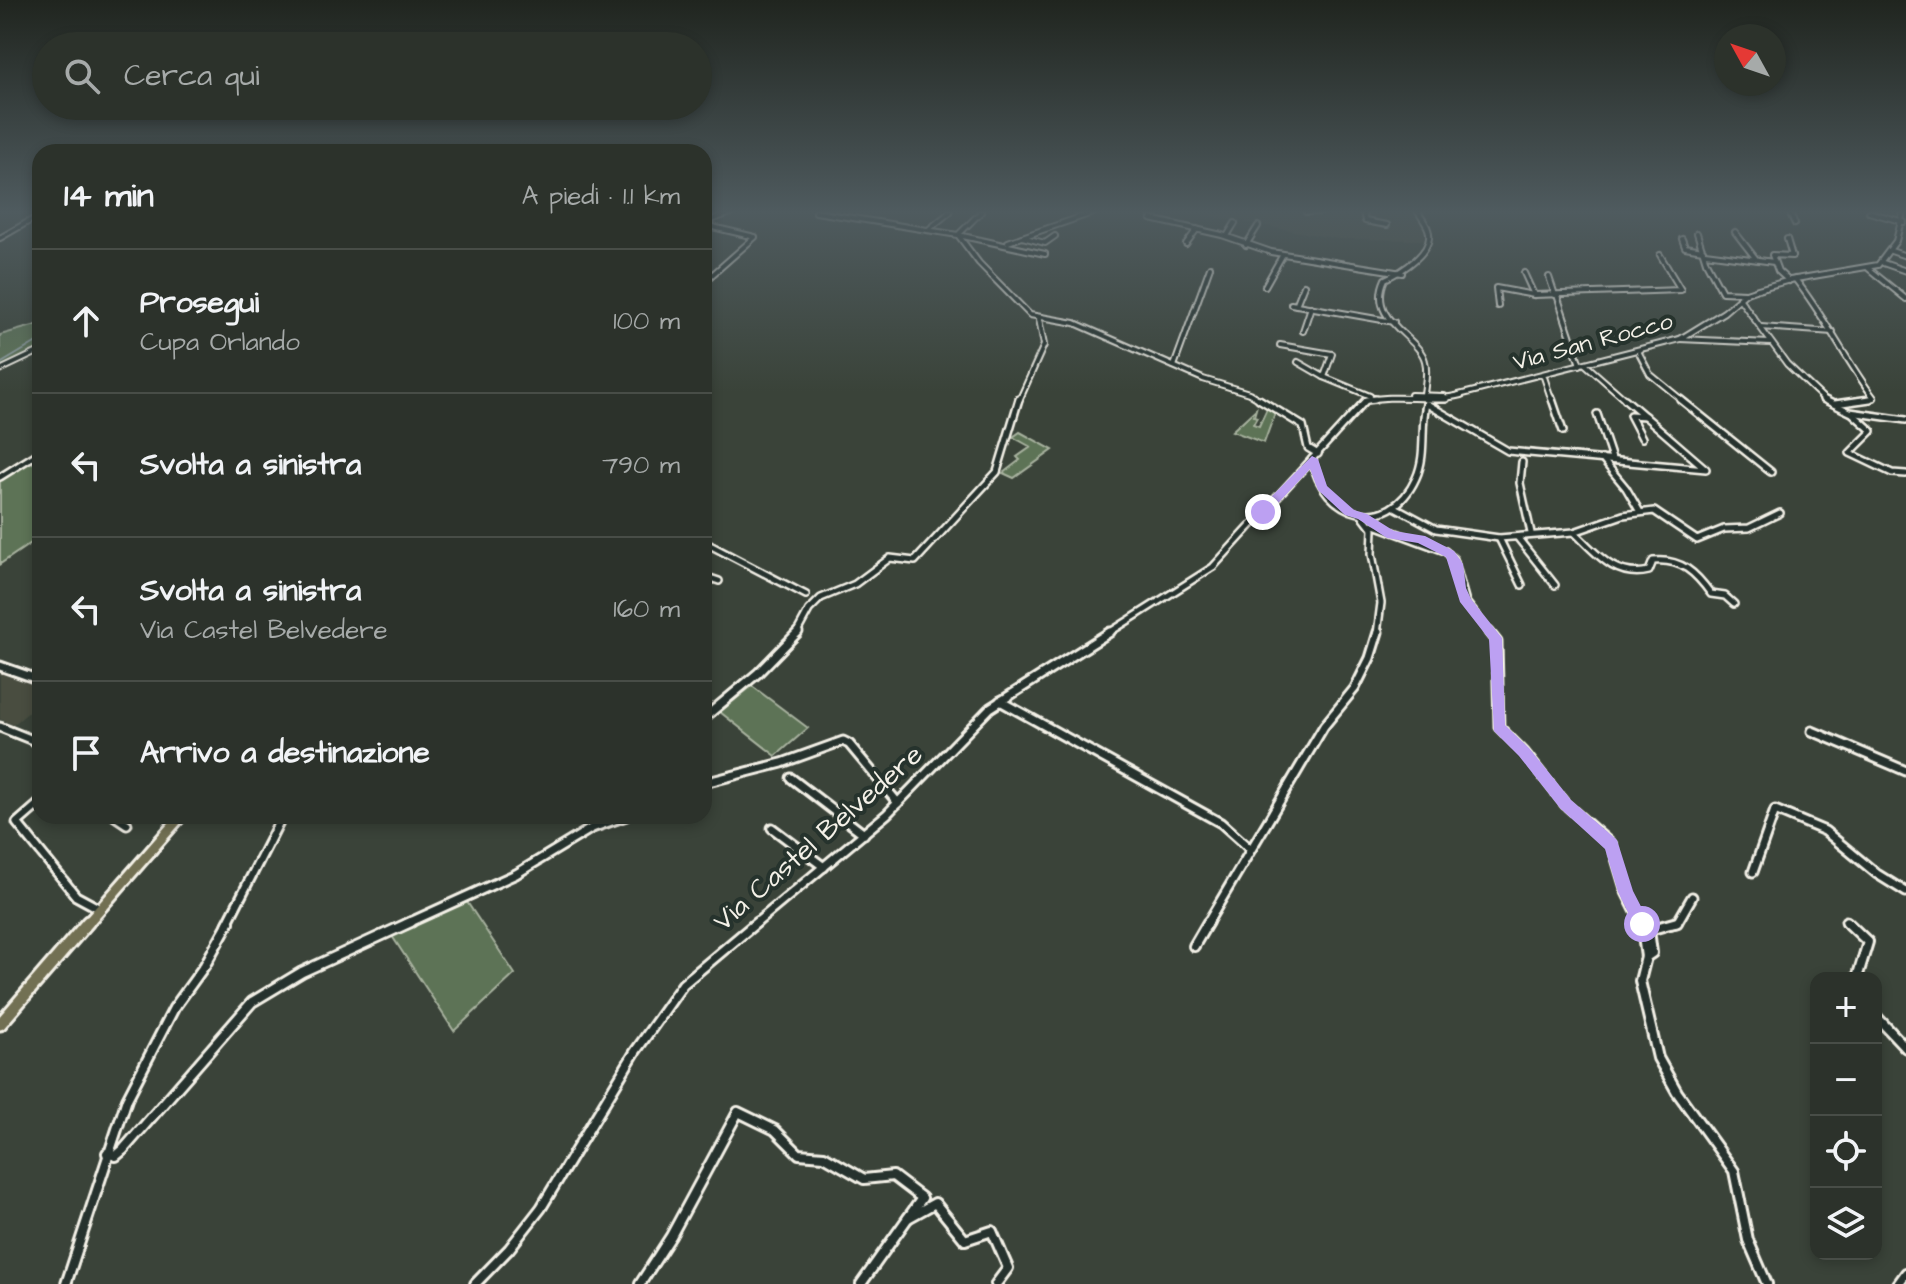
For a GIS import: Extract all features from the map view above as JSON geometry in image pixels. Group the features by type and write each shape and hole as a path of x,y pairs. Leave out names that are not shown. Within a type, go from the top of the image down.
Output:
{"main road":[{"path":"0,1024 174,824"}],"street":[{"path":"987,272 1025,312 1039,319 1075,323 1174,366 1249,393 1296,420 1303,426 1307,444 1315,453 1326,493 1350,512 1363,516 1380,516 1395,507 1420,467 1424,412 1423,404 1416,398"},
{"path":"1174,366 1208,272"},
{"path":"1265,286 1273,272"},
{"path":"1395,272 1402,273"},
{"path":"1498,306 1496,288 1534,295 1681,290 1670,272"},
{"path":"1713,272 1722,292 1746,293"},
{"path":"1784,272 1820,310 1846,360 1874,398 1835,404"},
{"name":"Via San Rocco","path":"1428,398 1461,395 1638,352 1680,339 1746,293 1792,280 1843,272"},
{"path":"1873,272 1906,299"},
{"path":"1402,273 1385,279 1380,290 1384,306 1399,332 1423,355 1427,368 1428,398 1424,412"},
{"path":"1524,273 1534,295"},
{"path":"1315,453 1366,400 1392,396 1428,398 1508,451 1706,469 1582,364 1549,277"},
{"path":"1304,285 1294,304 1394,322"},
{"path":"1739,298 1785,365 1872,431 1850,453 1892,473 1906,474"},
{"path":"1303,331 1311,307"},
{"path":"712,711 758,673 802,628 809,610 821,598 855,584 890,558 915,561 997,472 1023,386 1044,345 1039,319"},
{"path":"1761,327 1833,332"},
{"path":"1680,339 1770,343"},
{"path":"1280,345 1332,354 1324,377"},
{"path":"1638,352 1650,374 1771,472"},
{"path":"0,370 32,355"},
{"path":"1298,362 1302,367 1370,396 1392,394 1441,400 1461,395"},
{"path":"1543,374 1563,431"},
{"path":"1315,453 1356,406 1370,396"},
{"path":"1850,412 1906,420"},
{"path":"1597,414 1612,459"},
{"path":"1642,438 1630,415 1646,416"},
{"name":"Via Castel Belvedere","path":"475,1284 509,1249 541,1208 642,1040 683,984 864,834 979,718 1000,701 1213,567 1315,453"},
{"path":"0,477 32,457"},
{"path":"1602,459 1626,488 1640,512"},
{"path":"1522,462 1520,483 1531,533"},
{"path":"1395,507 1436,529 1499,538 1531,533 1574,532 1640,512 1654,511 1697,540 1724,529 1749,528 1780,513"},
{"path":"1363,516 1391,535 1414,538 1437,546 1454,559 1466,602 1496,638 1499,727 1524,752 1565,804 1612,845 1626,892 1640,919 1646,957 1640,981 1658,1058 1677,1092 1734,1171 1748,1240 1767,1284"},
{"path":"1194,946 1249,848 1324,726 1349,700 1374,644 1381,611 1371,550 1375,530 1372,524"},
{"path":"1574,532 1616,572 1634,575 1649,571 1653,561 1673,561 1689,566 1711,594 1725,596 1734,604"},
{"path":"1517,537 1555,585"},
{"path":"1499,538 1522,585"},
{"path":"712,546 806,595"},
{"path":"712,579 719,581"},
{"path":"0,666 32,677"},
{"path":"1000,701 1221,823 1249,848"},
{"path":"0,727 32,737"},
{"path":"1812,731 1906,771"},
{"path":"712,781 790,761 843,741 849,744 898,803"},
{"path":"791,778 864,834"},
{"path":"32,810 17,823 76,896 100,909"},
{"path":"1753,872 1775,810 1825,831 1877,874 1906,892"},
{"path":"66,1284 107,1153 134,1086 174,1008 205,965 248,887 278,824"},
{"path":"592,828 595,824"},
{"path":"107,1153 116,1156 123,1150 252,1002 302,972 516,874 603,824"},
{"path":"772,828 824,867"},
{"path":"1646,957 1652,953 1649,930 1677,923 1692,897"},
{"path":"1846,921 1868,942 1859,972"},
{"path":"1882,1022 1906,1048"},
{"path":"640,1284 671,1236 738,1112 775,1130 799,1154 824,1156 864,1179 893,1176 907,1183 922,1198 861,1284"},
{"path":"908,1218 935,1203 965,1240 992,1231 1008,1268 996,1284"},
{"path":"1898,1284 1906,1273"}],"shaded area":[{"path":"0,669 32,682 32,710 13,725 0,719"}],"green space":[{"path":"32,326 32,354 0,368 0,335"},
{"path":"1268,406 1276,410 1264,443 1232,431 1256,409 1254,416 1257,417 1253,424 1259,426"},
{"path":"1020,432 1053,450 1014,478 1003,473 1031,447 1013,437"},
{"path":"29,461 32,462 32,542 0,564 0,479"},
{"path":"752,686 808,728 776,756 720,712"},
{"path":"465,899 515,974 454,1031 390,933"}],"waterway":[{"path":"0,364 32,345"}],"route":[{"path":"1263,512 1312,459 1322,488 1350,512 1363,516 1391,535 1421,539 1450,554 1457,564 1460,588 1466,602 1496,638 1499,727 1524,752 1565,804 1612,845 1626,892 1642,924"}]}
